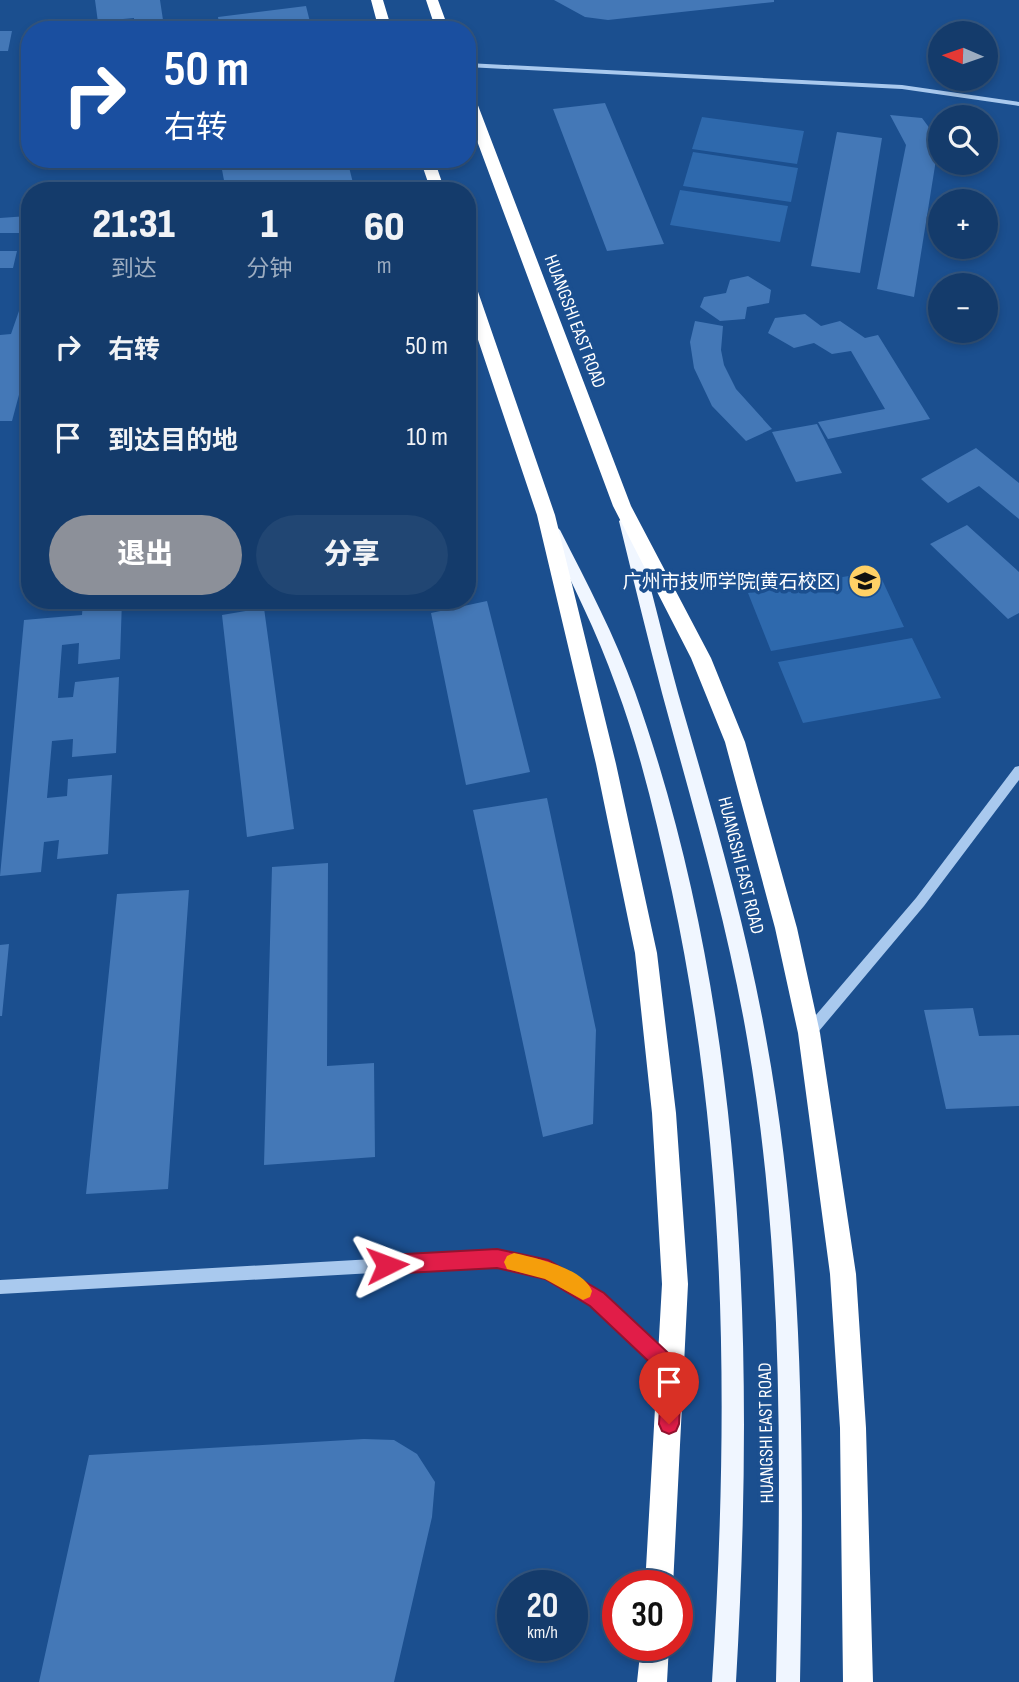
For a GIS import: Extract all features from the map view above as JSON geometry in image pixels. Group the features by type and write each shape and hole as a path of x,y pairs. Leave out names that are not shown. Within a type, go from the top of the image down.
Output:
{"highway":[{"path":"377,0 383,21"},
{"path":"432,0 440,21"},
{"name":"HUANGSHI EAST ROAD","path":"476,119 622,506"},
{"name":"HUANGSHI EAST ROAD","path":"476,310 545,515"},
{"path":"622,506 701,658 735,742 786,928 809,1033 843,1274 853,1428 859,1682"},
{"path":"545,515 609,777 646,953 658,1041 675,1284 660,1570"},
{"path":"652,1682 654,1661"}],"main road":[{"name":"HUANGSHI EAST ROAD","path":"622,506 661,659 701,794 740,951 769,1131 781,1250 789,1426 788,1682"},
{"name":"HUANGSHI EAST ROAD","path":"545,515 586,595 634,712 659,796 692,948 709,1048 720,1135 731,1268 734,1434 730,1612 724,1682"}],"street":[{"path":"476,65 902,87 1019,104"},
{"path":"809,1033 920,902 1019,771"},
{"path":"0,1287 497,1258 548,1270 597,1299 672,1370"}],"shaded area":[{"path":"702,117 804,131 797,164 692,149"},
{"path":"693,152 798,168 791,202 683,186"},
{"path":"680,190 788,206 780,242 670,225"},
{"path":"878,571 904,627 771,651 748,593"},
{"path":"912,638 941,698 803,723 778,662"}],"building":[{"path":"95,0 160,0 163,20 134,21 134,18 98,21"},
{"path":"554,0 774,2 608,20 585,17"},
{"path":"306,6 310,21 219,21 218,17"},
{"path":"0,31 12,31 8,51 0,51"},
{"path":"605,103 664,244 607,251 553,109"},
{"path":"890,115 922,118 928,126 928,175 934,175 931,189 928,189 928,210 914,297 877,289 906,145"},
{"path":"837,132 882,138 860,273 811,266"},
{"path":"222,168 349,168 353,182 224,182"},
{"path":"21,216 21,233 0,233 0,218"},
{"path":"0,251 17,251 13,268 0,268"},
{"path":"748,276 771,290 769,303 747,307 745,319 720,321 700,307 704,297 726,293 730,280"},
{"path":"21,311 21,391 12,421 0,421 0,335 11,334"},
{"path":"805,314 821,326 840,321 865,338 878,335 930,419 828,439 818,422 885,409 851,351 832,354 814,343 794,348 768,333 775,318"},
{"path":"695,321 723,326 721,350 724,365 736,389 772,429 746,441 712,406 694,368 690,342"},
{"path":"817,424 842,473 796,482 772,432"},
{"path":"976,448 1019,483 1019,519 979,486 948,503 921,479"},
{"path":"967,525 1019,572 1019,613 1008,619 930,544"},
{"path":"487,601 530,772 466,785 431,613 450,609 476,609 476,603"},
{"path":"82,609 122,609 120,659 78,664 79,643 62,645 58,698 73,697 75,682 119,677 116,753 72,757 73,739 52,741 47,798 67,796 68,779 112,775 108,854 57,859 59,840 44,842 41,872 0,876 24,620 82,615"},
{"path":"264,609 294,829 247,837 222,615"},
{"path":"547,798 596,1030 593,1124 543,1137 473,810"},
{"path":"328,863 327,1066 374,1063 375,1157 264,1165 272,867"},
{"path":"189,890 168,1189 86,1194 117,894"},
{"path":"9,944 2,1016 0,1016 0,945"},
{"path":"973,1008 979,1036 1019,1035 1019,1106 946,1109 924,1010"},
{"path":"364,1439 394,1440 417,1454 435,1482 432,1517 394,1682 39,1682 89,1455"}],"slow traffic":[{"path":"514,1262 548,1270 583,1291"}],"place":[{"name":"广州市技师学院(黄石校区)","path":"865,581"}],"route":[{"path":"387,1265 497,1258 548,1270 597,1299 672,1370 669,1424"}]}
